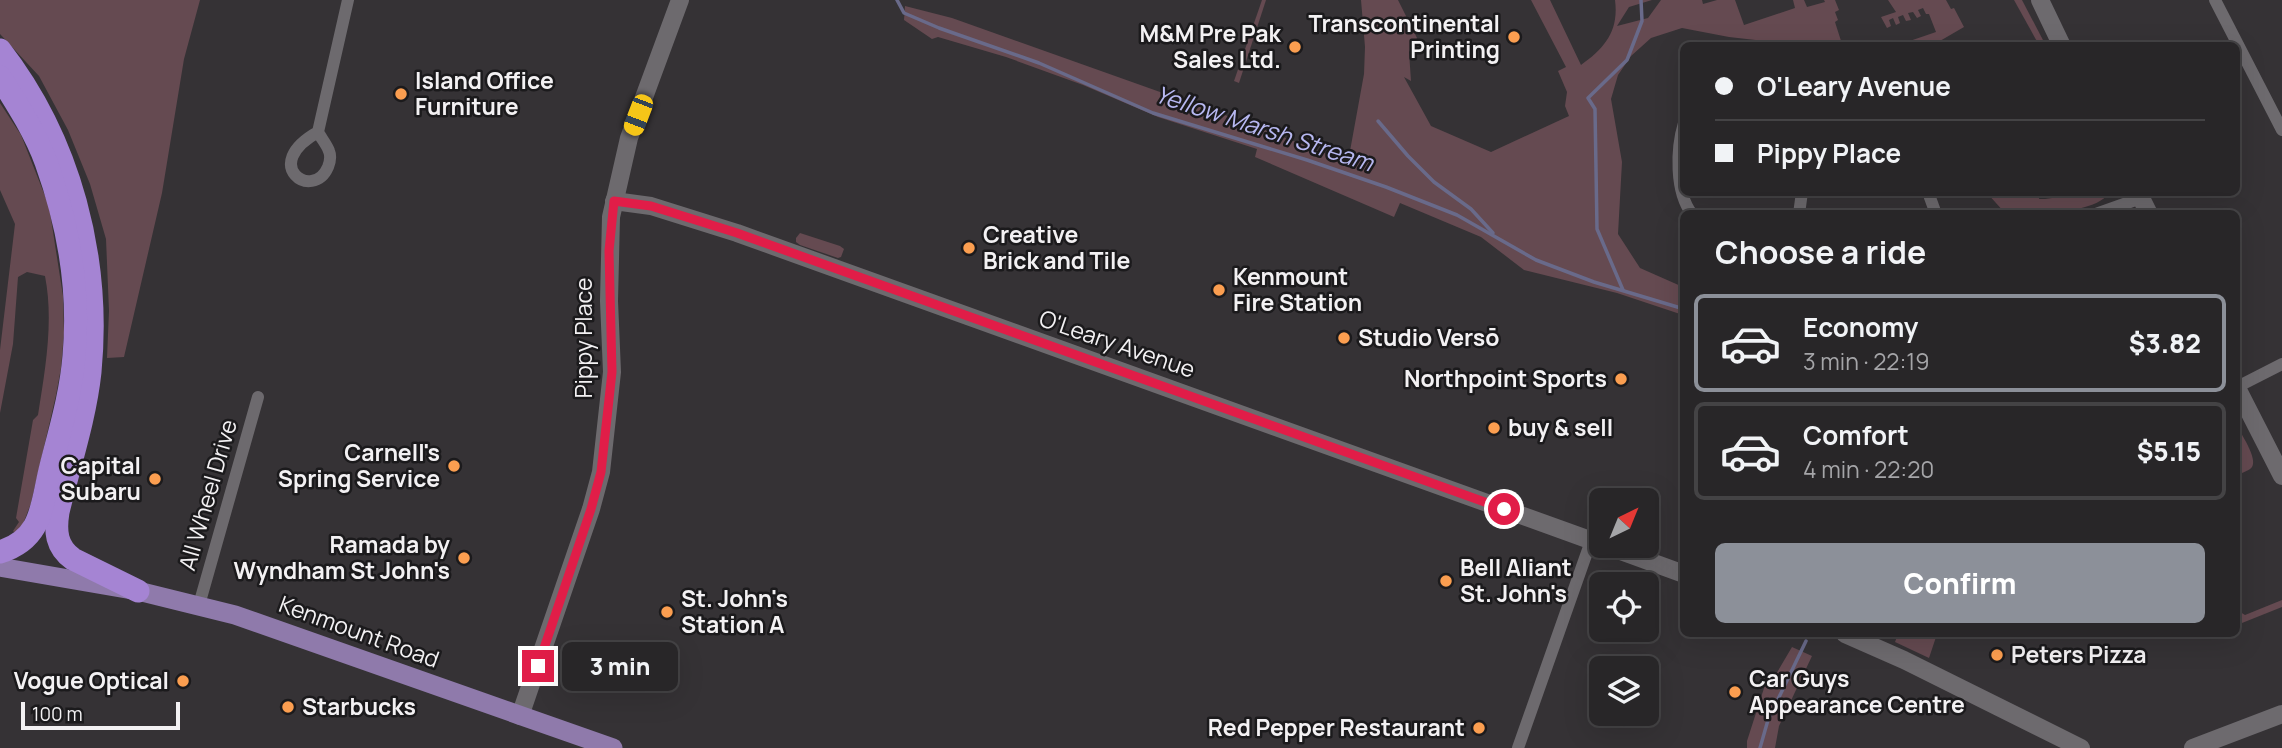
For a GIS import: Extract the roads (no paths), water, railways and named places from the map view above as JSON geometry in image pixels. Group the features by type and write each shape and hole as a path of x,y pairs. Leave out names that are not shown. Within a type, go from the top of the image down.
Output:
{"highway":[{"path":"0,50 32,96 59,152 78,207 92,296 90,372 58,512 58,540 64,551 73,559 138,591"},
{"path":"0,77 45,160 60,207 70,255 74,305 74,356 66,404 39,515 28,537 0,552"}],"main road":[{"name":"Kenmount Road","path":"0,567 138,591 235,615 613,748"}],"street":[{"path":"318,132 348,0"},
{"name":"Pippy Place","path":"520,716 591,509 601,472 612,372 609,251 614,201 629,138 680,0"},
{"path":"2040,0 2060,42"},
{"path":"2214,0 2236,42"},
{"path":"2240,50 2282,130"},
{"path":"1680,160 1680,190"},
{"name":"O'Leary Avenue","path":"614,201 651,206 737,233 1589,540"},
{"path":"2110,210 2142,201"},
{"path":"2240,385 2282,364"},
{"path":"2240,393 2282,475"},
{"name":"All Wheel Drive","path":"199,605 258,397"},
{"path":"1518,748 1594,558"},
{"name":"O'Leary Avenue","path":"1639,558 1680,573"},
{"path":"1852,637 2081,748"},
{"path":"2193,748 2282,714"}],"waterway":[{"name":"Yellow Marsh Stream","path":"897,0 904,13 1039,63 1153,113 1386,187 1457,215 1536,260 1594,282 1680,308"},
{"path":"1623,290 1597,229 1595,109 1588,98 1627,60 1642,21 1641,0"},
{"path":"1378,121 1434,182 1471,209 1493,233"},
{"path":"1760,748 1768,720 1806,641"}],"place":[{"name":"Transcontinental Printing","path":"1514,37"},
{"name":"M&M Pre Pak Sales Ltd.","path":"1295,47"},
{"name":"Island Office Furniture","path":"401,94"},
{"name":"Creative Brick and Tile","path":"969,248"},
{"name":"Kenmount Fire Station","path":"1219,290"},
{"name":"Studio Versō","path":"1344,338"},
{"name":"Northpoint Sports","path":"1621,379"},
{"name":"buy & sell","path":"1494,428"},
{"name":"Carnell's Spring Service","path":"454,466"},
{"name":"Capital Subaru","path":"155,479"},
{"name":"Ramada by Wyndham St John's","path":"464,558"},
{"name":"Bell Aliant St. John's","path":"1446,581"},
{"name":"St. John's Station A","path":"667,612"},
{"name":"Peters Pizza","path":"1997,655"},
{"name":"Vogue Optical","path":"183,681"},
{"name":"Car Guys Appearance Centre","path":"1735,692"},
{"name":"Starbucks","path":"288,707"},
{"name":"Red Pepper Restaurant","path":"1479,728"}]}
